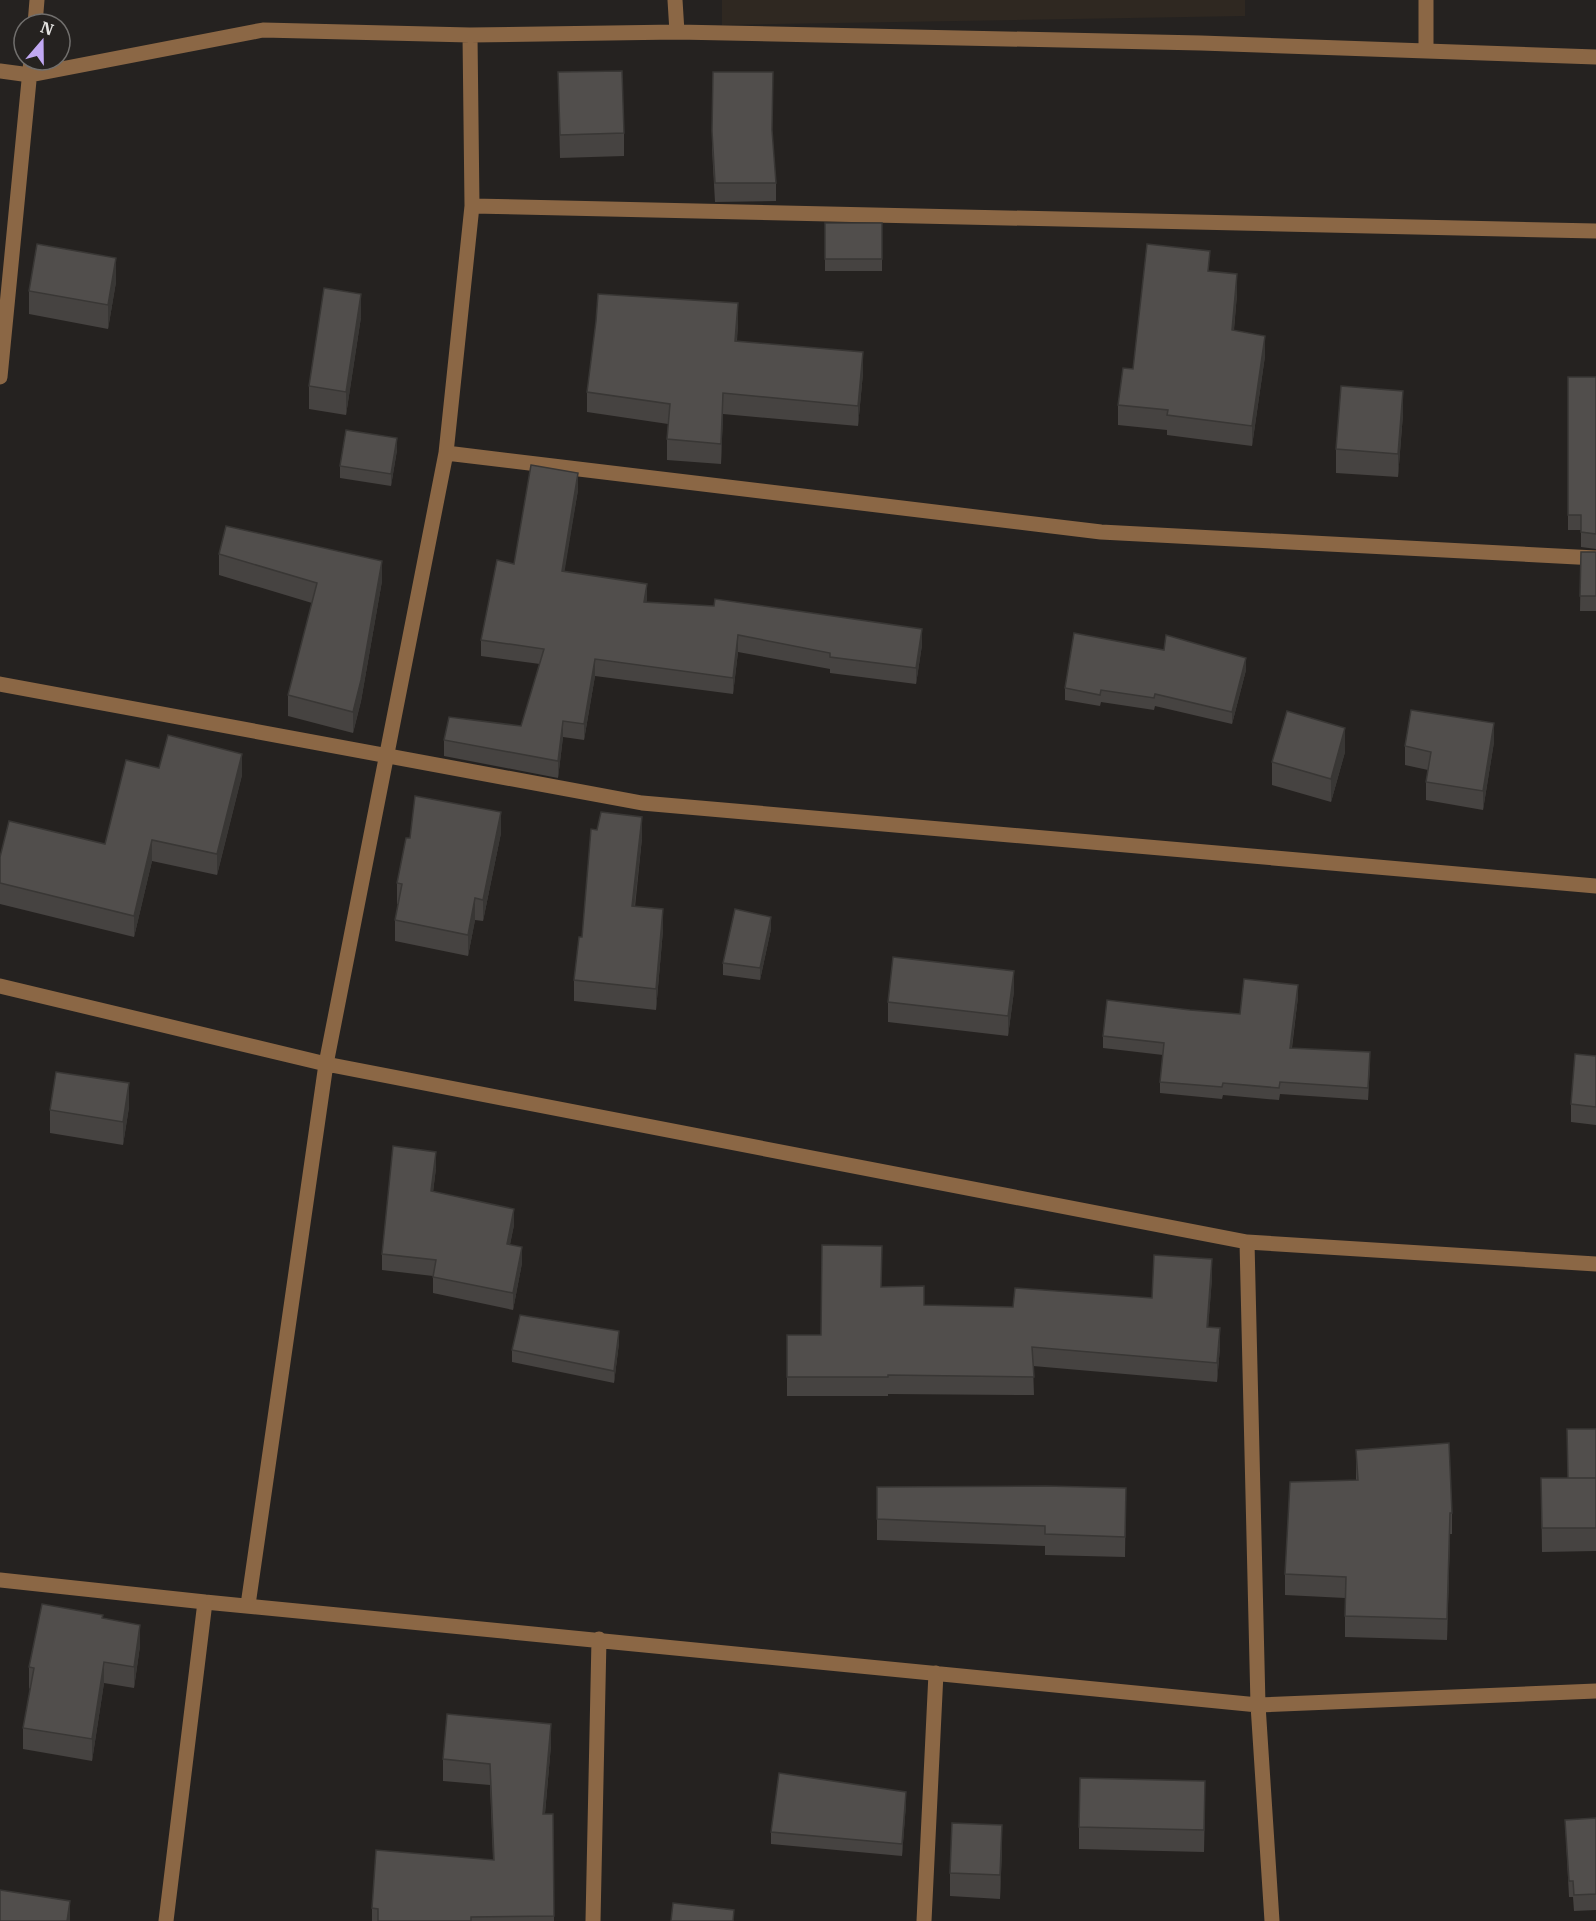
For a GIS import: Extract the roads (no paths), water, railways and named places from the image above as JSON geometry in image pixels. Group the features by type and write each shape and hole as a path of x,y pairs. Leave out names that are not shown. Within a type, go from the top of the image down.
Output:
{"street":[{"path":"675,0 677,32"},
{"path":"1426,0 1426,51"},
{"path":"72,61 263,30 470,35 677,32 1189,42 1596,57"},
{"path":"248,1605 326,1064 446,453 472,206 470,35"},
{"path":"0,377 30,72"},
{"path":"472,206 1596,231"},
{"path":"446,453 1101,532 1596,558"},
{"path":"0,684 642,803 1596,886"},
{"path":"0,986 326,1064 1247,1242 1596,1264"},
{"path":"1247,1242 1258,1705 1272,1921"},
{"path":"0,1580 1258,1705 1596,1691"},
{"path":"166,1921 205,1602"},
{"path":"593,1921 599,1639"},
{"path":"924,1921 936,1673"}]}
